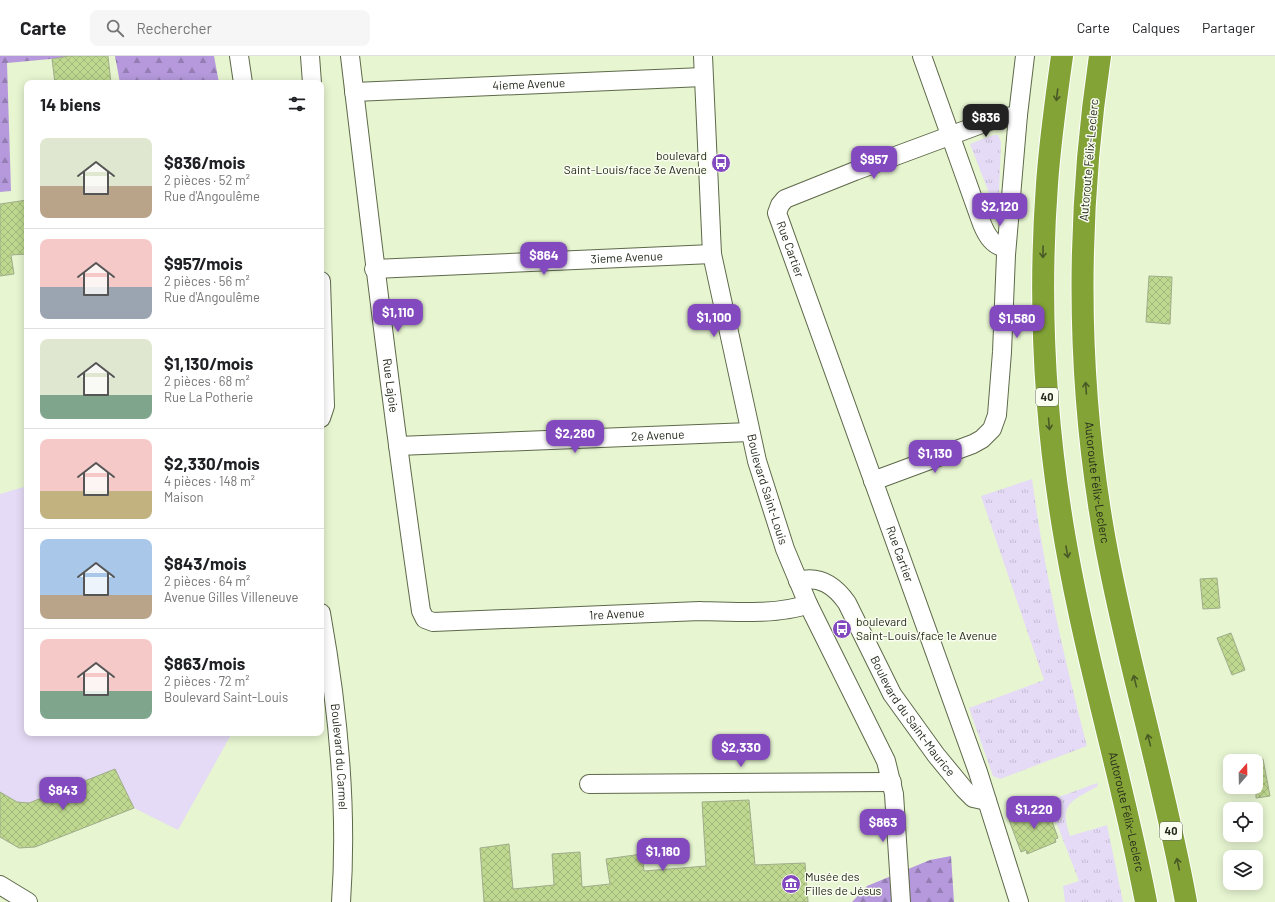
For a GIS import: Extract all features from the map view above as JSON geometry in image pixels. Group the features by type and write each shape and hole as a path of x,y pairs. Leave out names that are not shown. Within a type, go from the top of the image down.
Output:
{"highway":[{"name":"Autoroute Félix-Leclerc","path":"1062,56 1048,163 1045,206 1043,298 1046,380 1052,454 1066,543 1146,902"},
{"name":"Autoroute Félix-Leclerc","path":"1100,56 1092,118 1084,207 1082,317 1085,386 1092,452 1105,541 1124,634 1186,902"}],"street":[{"path":"239,56 243,80"},
{"path":"310,56 312,80"},
{"name":"Rue Lajoie","path":"350,56 374,269 421,611 425,619"},
{"name":"Boulevard Saint-Louis","path":"703,56 712,254 750,432 764,485 798,581 808,604 879,745 892,782 901,902"},
{"path":"922,56 986,233 995,245 1006,248"},
{"path":"873,481 972,444 985,436 995,425 1002,352 1006,248 1025,56"},
{"name":"4ieme Avenue","path":"354,92 703,77"},
{"path":"950,134 994,118 1018,115"},
{"name":"Rue Cartier","path":"950,134 785,199 778,208 778,217 987,801 1019,902"},
{"name":"3ieme Avenue","path":"374,269 712,254"},
{"path":"324,375 324,409"},
{"name":"2e Avenue","path":"398,446 750,432"},
{"name":"Boulevard du Saint-Maurice","path":"798,581 810,579 817,580 826,583 838,591 847,603 892,694 906,716 967,793 978,800 987,801"},
{"name":"1re Avenue","path":"425,619 433,622 700,611 724,612 785,610 808,604"},
{"name":"Boulevard du Carmel","path":"324,634 340,749 344,828 341,902"},
{"path":"589,784 892,782"},
{"path":"0,885 28,902"}],"green space":[{"path":"0,56 83,56 7,63 11,191 0,192"},
{"path":"115,56 214,56 218,80 119,80"},
{"path":"993,135 998,135 1001,142 998,216 970,144"},
{"path":"1032,479 1042,547 1055,614 1087,746 1000,779 993,776 969,708 1044,680 981,496"},
{"path":"24,487 24,736 230,736 178,830 134,808 35,847 19,848 0,837 0,494"},
{"path":"1097,783 1098,786 1070,804 1066,816 1067,825 1070,836 1107,825 1123,902 1065,902 1063,886 1079,881 1048,801"},
{"path":"951,856 954,902 852,902 867,886 930,860"}],"building":[{"path":"69,56 108,56 111,80 55,80 52,59"},
{"path":"24,200 24,254 11,255 14,274 0,276 0,204"},
{"path":"1149,276 1172,277 1170,324 1146,322"},
{"path":"1217,578 1220,608 1203,609 1200,579"},
{"path":"1231,633 1245,670 1232,675 1217,638"},
{"path":"1263,759 1270,796 1256,798 1256,794 1263,794"},
{"path":"115,769 134,808 35,847 19,848 0,837 0,792 17,802 29,803"},
{"path":"749,800 755,865 805,863 808,902 484,902 480,848 509,844 513,889 554,885 552,854 580,852 582,887 610,884 606,859 642,854 644,871 706,866 702,802"},
{"path":"1046,805 1058,838 1055,839 1056,842 1027,854 1026,850 1021,852 1009,820"}],"place":[{"name":"boulevard Saint-Louis/face 3e Avenue","path":"721,163"},
{"name":"boulevard Saint-Louis/face 1e Avenue","path":"842,629"},
{"name":"Musée des Filles de Jésus","path":"791,884"}]}
